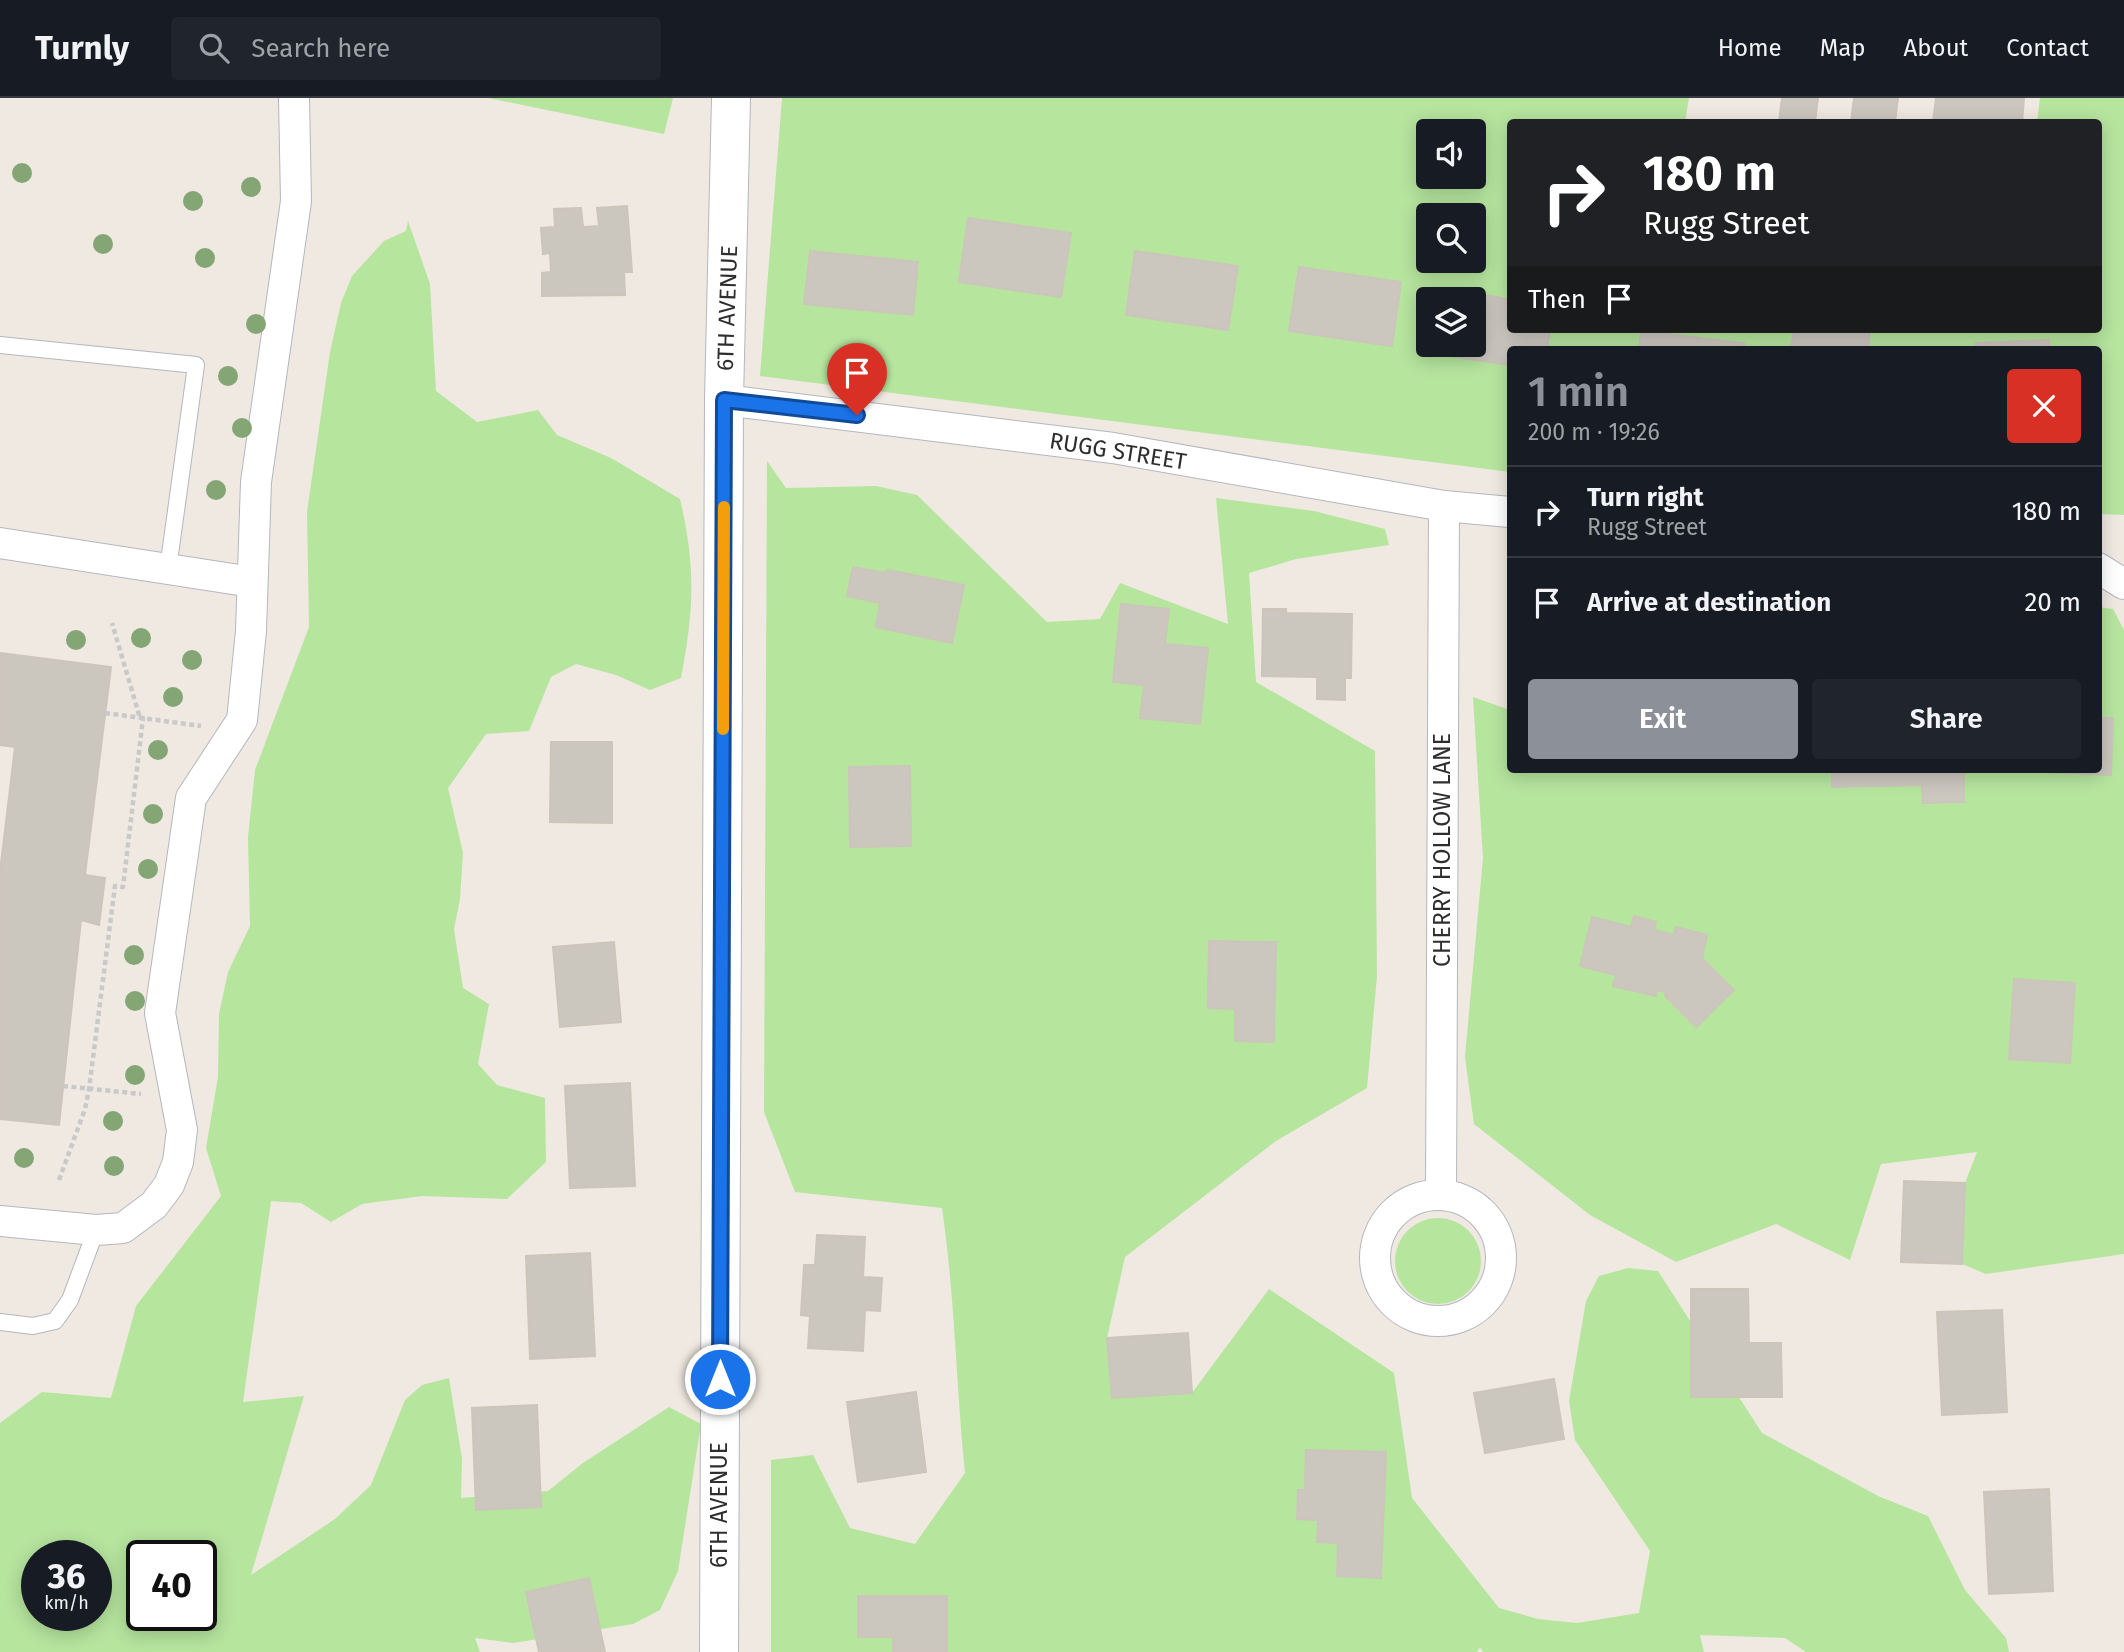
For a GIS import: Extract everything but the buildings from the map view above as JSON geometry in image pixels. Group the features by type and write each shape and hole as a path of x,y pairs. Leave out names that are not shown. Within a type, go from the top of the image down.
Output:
{"street":[{"path":"0,1221 96,1230 123,1228 138,1220 169,1185 178,1162 182,1130 160,1013 191,798 242,720 256,482 296,201 294,98"},
{"name":"6TH AVENUE","path":"719,1652 724,400 731,98"},
{"name":"RUGG STREET","path":"724,400 1113,448 1444,506 1507,512"},
{"name":"CHERRY HOLLOW LANE","path":"1441,1195 1444,506"},
{"path":"0,543 252,582"},
{"path":"2102,570 2124,584"},
{"path":"1441,1195 1461,1199 1479,1209 1492,1224 1500,1243 1501,1263 1497,1283 1486,1300 1470,1312 1451,1320 1431,1320 1411,1315 1393,1302 1381,1284 1375,1264 1381,1233 1401,1207 1420,1198 1441,1195"}],"lane":[{"path":"0,345 197,365 168,569"},
{"path":"0,1322 33,1326 55,1321 70,1300 96,1230"}],"path":[{"path":"59,1180 85,1109 89,1089 115,886 123,887 142,718 112,623"},
{"path":"105,713 235,730"},
{"path":"63,1086 177,1098"}],"green space":[{"path":"488,98 673,98 664,134"},
{"path":"782,98 1689,98 1686,119 1507,119 1507,333 2102,333 2102,119 2037,119 2040,98 2124,98 2124,515 2102,514 2102,346 1507,346 1507,472 760,376"},
{"path":"408,221 430,284 436,391 477,422 538,410 557,435 611,458 680,499 691,568 689,631 681,678 650,690 616,675 576,664 551,677 529,731 486,734 448,788 463,853 460,899 454,929 463,988 489,1004 478,1064 497,1085 545,1098 546,1162 507,1199 422,1196 362,1204 331,1222 301,1203 271,1201 243,1402 304,1396 251,1575 335,1519 371,1485 405,1400 422,1385 449,1378 462,1459 461,1498 548,1491 583,1463 669,1407 701,1424 678,1571 660,1610 633,1624 513,1643 475,1638 480,1652 0,1652 0,1423 42,1392 111,1398 136,1306 221,1196 206,1148 218,1077 219,1014 228,972 250,926 248,837 255,770 309,627 307,512 330,352 341,303 352,276 384,241 406,231"},
{"path":"767,461 786,488 876,486 917,495 1047,622 1100,619 1120,583 1228,624 1216,498 1314,511 1385,529 1389,545 1296,559 1249,573 1256,682 1375,751 1377,976 1367,1088 1276,1141 1125,1257 1107,1338 1112,1398 1192,1393 1269,1289 1394,1373 1412,1498 1499,1608 1538,1619 1577,1623 1639,1613 1650,1551 1575,1440 1569,1401 1586,1301 1599,1276 1628,1268 1658,1271 1762,1433 1878,1496 1928,1516 1965,1590 2006,1638 2009,1652 1806,1652 1785,1638 1700,1635 1704,1652 1483,1652 1480,1647 1477,1652 771,1652 771,1460 813,1455 850,1528 915,1544 965,1473 950,1274 942,1208 795,1192 764,1112"},
{"path":"2102,608 2113,609 2124,630 2124,1254 1986,1274 1962,1264 1965,1183 1977,1152 1881,1164 1850,1260 1776,1224 1676,1262 1590,1215 1474,1124 1465,1057 1483,858 1473,697 1507,709 1507,773 2102,773"},
{"path":"1438,1218 1462,1225 1474,1237 1481,1261 1474,1285 1462,1297 1438,1304 1414,1297 1402,1285 1395,1261 1402,1237 1414,1225"}],"slow traffic":[{"path":"723,729 724,507"}],"route":[{"path":"720,1379 724,400 857,415"}]}
